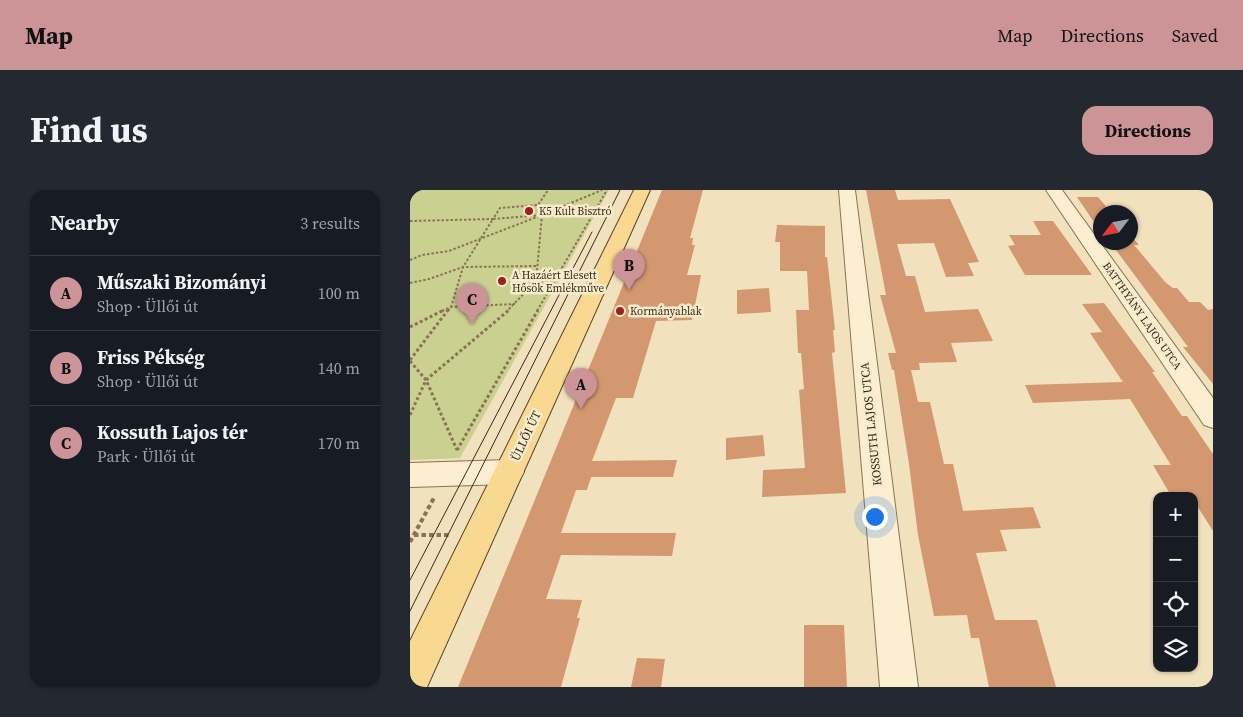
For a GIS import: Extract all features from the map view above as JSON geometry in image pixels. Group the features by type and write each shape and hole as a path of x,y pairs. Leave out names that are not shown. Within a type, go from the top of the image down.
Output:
{"main road":[{"name":"ÜLLŐI ÚT","path":"410,682 642,190"}],"street":[{"name":"KOSSUTH LAJOS UTCA","path":"847,190 899,687"},
{"name":"BATTHYÁNY LAJOS UTCA","path":"1054,190 1213,418"},
{"path":"410,475 453,461 508,472"}],"path":[{"path":"453,461 426,380 410,360 451,307 463,267 500,208 538,205 548,190"},
{"path":"410,260 422,255 449,251 478,241 602,190"},
{"path":"410,542 453,461 607,190"},
{"path":"410,221 493,219 542,215"},
{"path":"410,415 426,380 516,304 536,281 542,215"},
{"path":"410,283 429,279 463,267 538,266"},
{"path":"536,281 554,282"},
{"path":"410,327 451,307 516,304"},
{"path":"414,535 479,535"}],"green space":[{"path":"410,190 609,190 460,458 410,460"}],"building":[{"path":"662,190 703,190 690,238 693,238 692,245 695,245 687,275 701,275 692,320 656,321 633,398 616,398 592,461 677,460 673,477 591,477 587,490 576,490 561,533 676,533 672,556 561,555 546,599 582,600 577,618 580,618 561,687 458,687"},
{"path":"866,190 895,190 898,200 950,199 979,262 968,263 974,276 946,277 934,243 897,244 906,276 915,276 925,312 978,309 993,341 951,343 957,362 919,363 920,370 911,370 918,402 930,402 944,464 953,464 963,511 1033,507 1041,528 1000,530 1007,551 976,553 995,620 1037,620 1056,687 989,687 979,638 971,638 967,615 934,616 918,535 894,370 892,370 888,353 896,353 880,295 886,295"},
{"path":"1077,197 1098,197 1105,205 1093,205 1093,221"},
{"path":"1033,221 1053,221 1092,275 1025,275 1008,246 1015,245 1009,235 1041,235"},
{"path":"777,225 825,226 825,257 827,257 835,330 833,330 835,352 832,353 846,493 762,497 763,470 805,468 799,390 804,389 801,353 798,353 796,310 809,310 807,271 780,271 780,242 775,242"},
{"path":"1116,250 1138,250 1166,283 1173,288 1177,288 1189,302 1200,302 1208,310 1213,309 1213,384 1183,347 1188,347"},
{"path":"769,288 771,312 737,314 737,290"},
{"path":"1104,303 1155,372 1152,372 1182,416 1187,416 1213,454 1213,531 1198,507 1198,492 1169,492 1153,465 1171,465 1130,399 1033,403 1025,385 1123,382 1090,333 1102,332 1082,304"},
{"path":"763,435 765,456 726,460 726,438"},
{"path":"804,625 844,625 847,687 804,687"},
{"path":"637,658 665,659 661,687 631,687"}],"tram line":[{"path":"410,611 620,190"},
{"path":"410,580 592,232"}],"place":[{"name":"K5 Kult Bisztró","path":"529,211"},
{"name":"A Hazáért Elesett Hősök Emlékműve","path":"502,281"},
{"name":"Friss Pékség","path":"629,290"},
{"name":"Kormányablak","path":"620,311"},
{"name":"Kossuth Lajos tér","path":"472,324"},
{"name":"Műszaki Bizományi","path":"581,409"}]}
